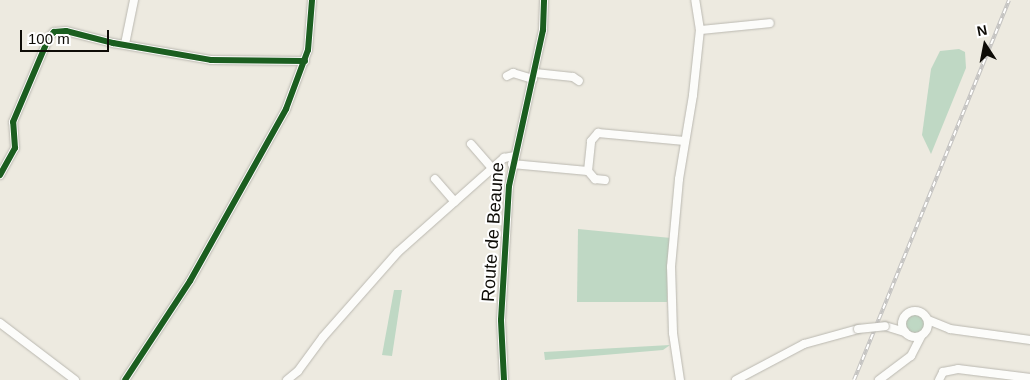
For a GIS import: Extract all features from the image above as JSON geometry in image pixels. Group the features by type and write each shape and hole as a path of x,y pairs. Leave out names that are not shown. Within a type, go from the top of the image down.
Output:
{"street":[{"path":"125,44 134,0"},
{"path":"125,380 190,282 268,143 305,61 312,0"},
{"name":"Route de Beaune","path":"504,380 501,320 513,160 534,76 543,30 544,0"},
{"path":"680,380 673,333 671,266 700,30 695,0"},
{"path":"700,30 770,23"},
{"path":"0,174 13,155 14,122 52,34 66,31 211,60 305,61"},
{"path":"507,76 512,73 534,76 573,77 579,81"},
{"path":"588,172 594,134 685,141"},
{"path":"471,144 492,168"},
{"path":"287,380 298,371 346,311 398,252 504,158 588,172 595,179 605,180"},
{"path":"435,180 454,202"},
{"path":"736,380 804,344 858,329 885,326 903,319 907,313 916,310 923,312 928,320 950,329 1030,340"},
{"path":"903,319 911,344 907,358"},
{"path":"878,380 907,358 923,334 928,320"},
{"path":"0,323 75,380"},
{"path":"885,326 907,334 923,334 950,329"},
{"path":"939,380 943,372 958,369 1030,378"}],"green space":[{"path":"959,49 965,52 966,68 931,154 922,135 931,69 940,51"},
{"path":"578,229 671,238 667,302 577,302"},
{"path":"394,290 402,290 392,356 382,355"},
{"path":"911,313 919,313 925,319 925,327 919,333 911,333 905,327 905,319"},
{"path":"670,345 663,350 545,360 544,352"}],"railway":[{"path":"854,380 1009,0"}],"cycle path":[{"path":"125,380 190,281 286,109 308,50 312,0"},
{"path":"504,380 501,320 509,186 543,30 544,0"},
{"path":"0,175 15,148 13,122 49,37 54,32 66,31 113,43 211,60 305,61"}]}
